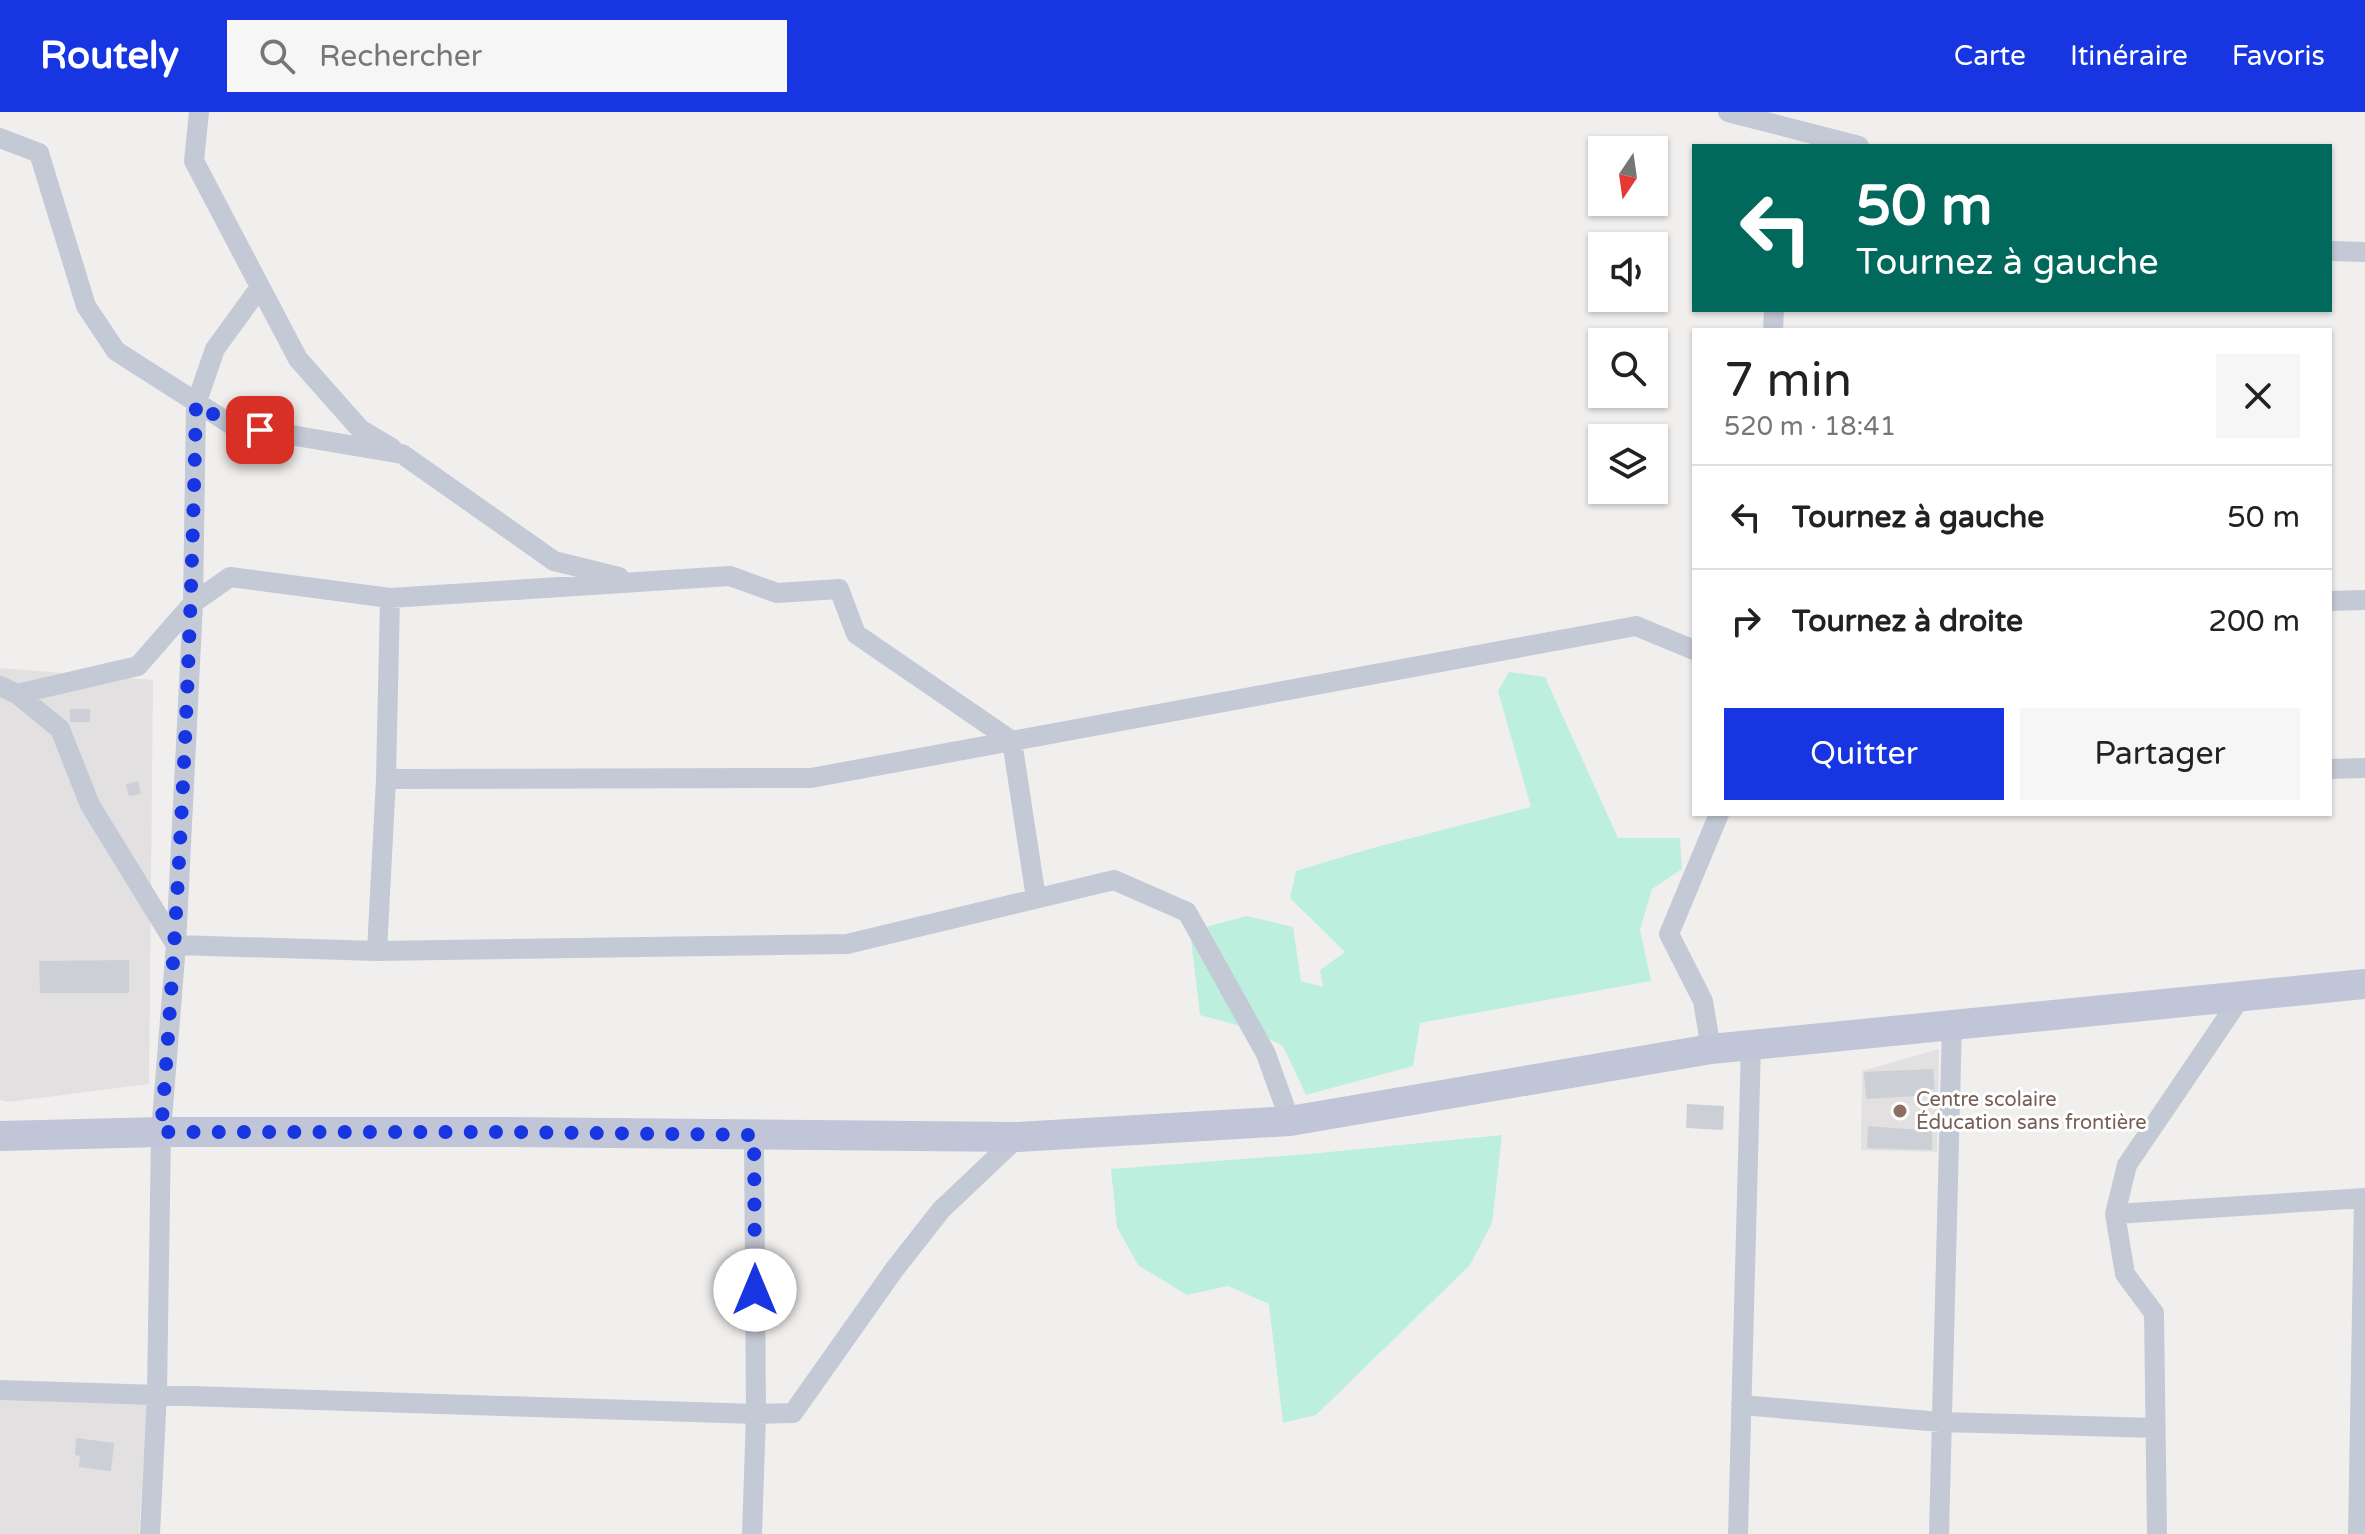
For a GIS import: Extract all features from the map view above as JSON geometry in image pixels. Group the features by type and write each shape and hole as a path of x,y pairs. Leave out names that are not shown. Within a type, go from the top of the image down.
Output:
{"main road":[{"path":"0,1136 161,1132 507,1132 1018,1137 1290,1121 1711,1049 2365,984"}],"street":[{"path":"199,112 194,161 298,359 360,429 402,454 554,561 639,582"},
{"path":"1728,112 1850,144"},
{"path":"0,138 39,153 86,306 116,351 232,425 402,454"},
{"path":"2332,251 2365,252"},
{"path":"150,1534 157,1393 161,1132 176,945 193,603 196,404 215,349 260,287"},
{"path":"8,690 138,666 193,603 230,577 390,598 730,576 777,593 839,589 856,634 1012,741 1036,898"},
{"path":"377,951 386,779 390,598"},
{"path":"2332,601 2365,600"},
{"path":"386,779 811,778 1636,626 1692,649"},
{"path":"8,690 60,729 90,805 176,945"},
{"path":"2332,769 2365,768"},
{"path":"1711,1049 1703,1001 1669,934 1718,816"},
{"path":"176,945 377,951 847,944 1114,880 1187,912 1266,1054 1290,1121"},
{"path":"2157,1534 2154,1313 2125,1274 2115,1214 2127,1165 2241,997"},
{"path":"1939,1534 1952,1024"},
{"path":"1738,1534 1751,1045"},
{"path":"752,1534 756,1414 754,1135"},
{"path":"0,1390 793,1413 894,1270 941,1210 1018,1137"},
{"path":"2115,1214 2364,1198 2358,1534"},
{"path":"1741,1405 1941,1422 2156,1428"}],"shaded area":[{"path":"0,668 153,680 149,1084 8,1102 0,1100"},
{"name":"Centre scolaire Éducation sans frontière","path":"1939,1049 1937,1152 1861,1150 1862,1071"},
{"path":"0,1397 147,1401 139,1534 0,1534"}],"green space":[{"path":"1509,672 1545,677 1618,838 1680,838 1682,869 1652,889 1640,930 1651,981 1420,1023 1413,1066 1306,1095 1283,1046 1248,1028 1200,1015 1190,931 1247,916 1293,927 1301,981 1323,987 1320,970 1345,952 1290,898 1296,871 1531,807 1498,691"},
{"path":"1502,1135 1492,1223 1470,1265 1316,1415 1283,1423 1269,1304 1228,1286 1187,1295 1138,1265 1117,1227 1111,1169"}],"building":[{"path":"70,709 90,709 90,722 70,722"},
{"path":"138,781 141,794 129,796 126,784"},
{"path":"129,960 129,993 40,993 39,961"},
{"path":"1933,1069 1935,1089 1916,1091 1916,1096 1866,1099 1864,1072"},
{"path":"1687,1104 1724,1106 1723,1130 1686,1128"},
{"path":"1868,1126 1932,1131 1932,1150 1867,1148"},
{"path":"76,1438 114,1443 111,1471 79,1467 80,1456 75,1455"}],"place":[{"name":"Centre scolaire Éducation sans frontière","path":"1900,1111"}],"route":[{"path":"260,430 232,425 196,404 193,603 176,945 161,1132 754,1135 755,1290"}]}
